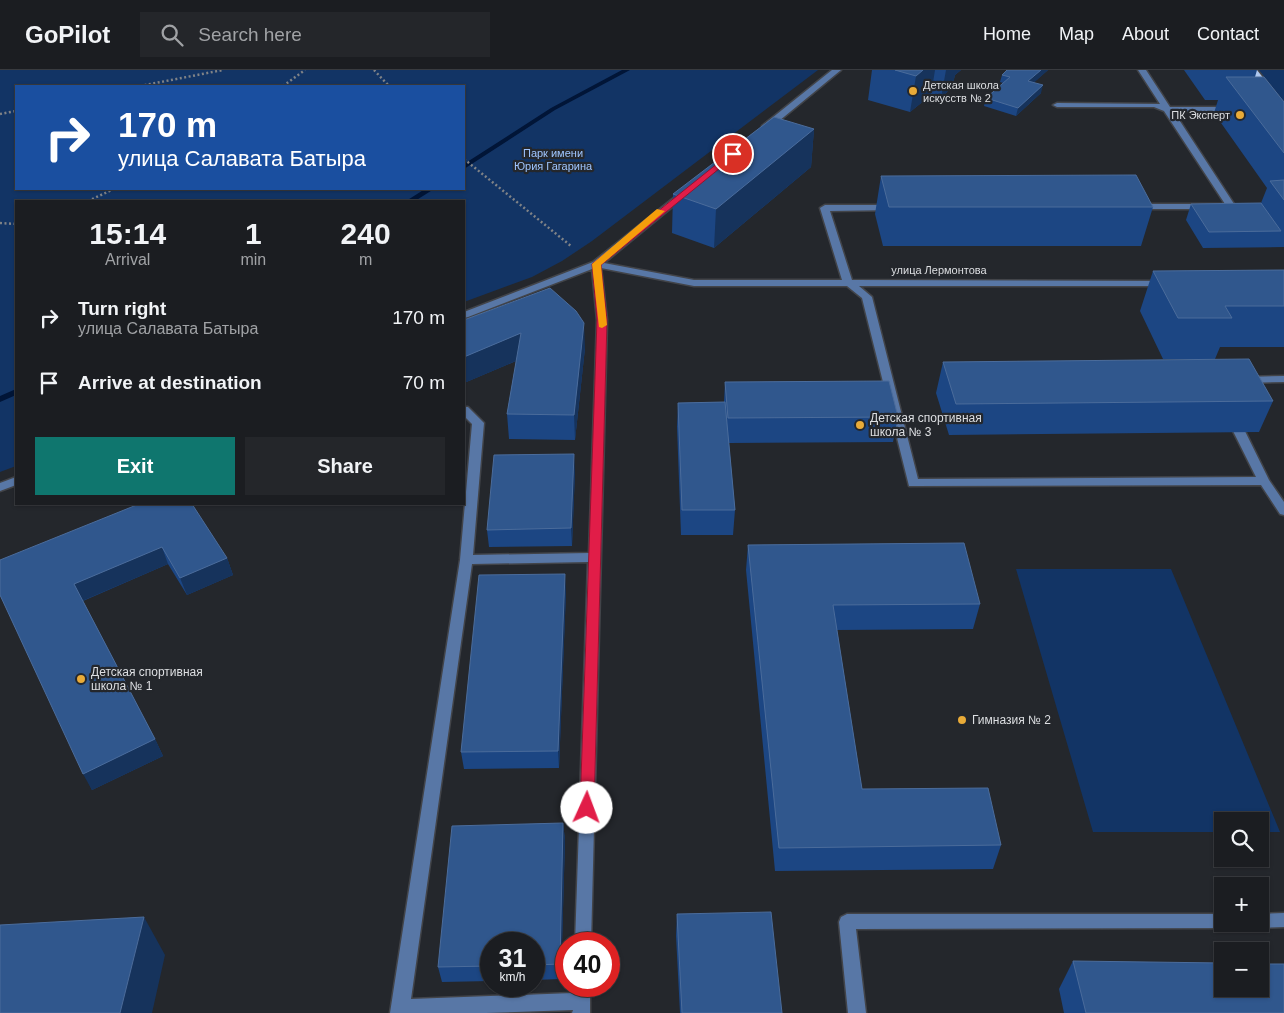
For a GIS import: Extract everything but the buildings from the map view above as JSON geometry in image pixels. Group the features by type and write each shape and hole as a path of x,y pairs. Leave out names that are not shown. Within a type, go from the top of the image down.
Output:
{"main road":[{"path":"1253,70 1284,109"}],"street":[{"path":"760,132 837,70"},
{"path":"1122,207 1231,207 1170,110 1142,70"},
{"path":"1057,105 1155,105 1170,110 1243,109"},
{"path":"1268,109 1284,109"},
{"path":"465,315 596,264 690,188"},
{"path":"904,208 825,208 848,282 867,297 914,483 1264,481"},
{"path":"583,932 602,320 596,264"},
{"name":"улица Лермонтова","path":"596,264 694,284 1175,282"},
{"path":"1231,380 1284,379"},
{"path":"1226,405 1264,481 1284,511"},
{"path":"465,411 478,423 466,560 400,1010 582,1000"},
{"path":"0,487 15,481"},
{"path":"466,560 595,557"},
{"path":"1269,920 1284,920"},
{"path":"857,1013 847,922 1214,921"}],"path":[{"path":"145,85 223,70"},
{"path":"284,85 305,70"},
{"path":"374,70 389,85"},
{"path":"0,114 15,111"},
{"path":"465,159 570,246"},
{"path":"90,200 112,190"},
{"path":"0,223 15,224"}],"green space":[{"name":"Парк имени Юрия Гагарина","path":"0,70 818,70 592,241 562,261 532,277 465,302 465,200 15,200 15,466 0,472"},
{"path":"1256,70 1284,70 1284,105"},
{"path":"1016,569 1171,569 1280,832 1269,832 1269,812 1214,812 1214,832 1093,832"}],"waterway":[{"path":"465,166 553,109 627,70"},
{"path":"412,200 428,190"},
{"path":"0,399 15,392"}],"slow traffic":[{"path":"602,325 596,264 660,211"}],"place":[{"name":"Детская школа искусств № 2","path":"913,91"},
{"name":"ПК Эксперт","path":"1240,115"},
{"name":"Детская спортивная школа № 3","path":"860,425"},
{"name":"Детская спортивная школа № 1","path":"81,679"},
{"name":"Гимназия № 2","path":"962,720"}],"route":[{"path":"587,808 602,320 596,264 733,154"}]}
